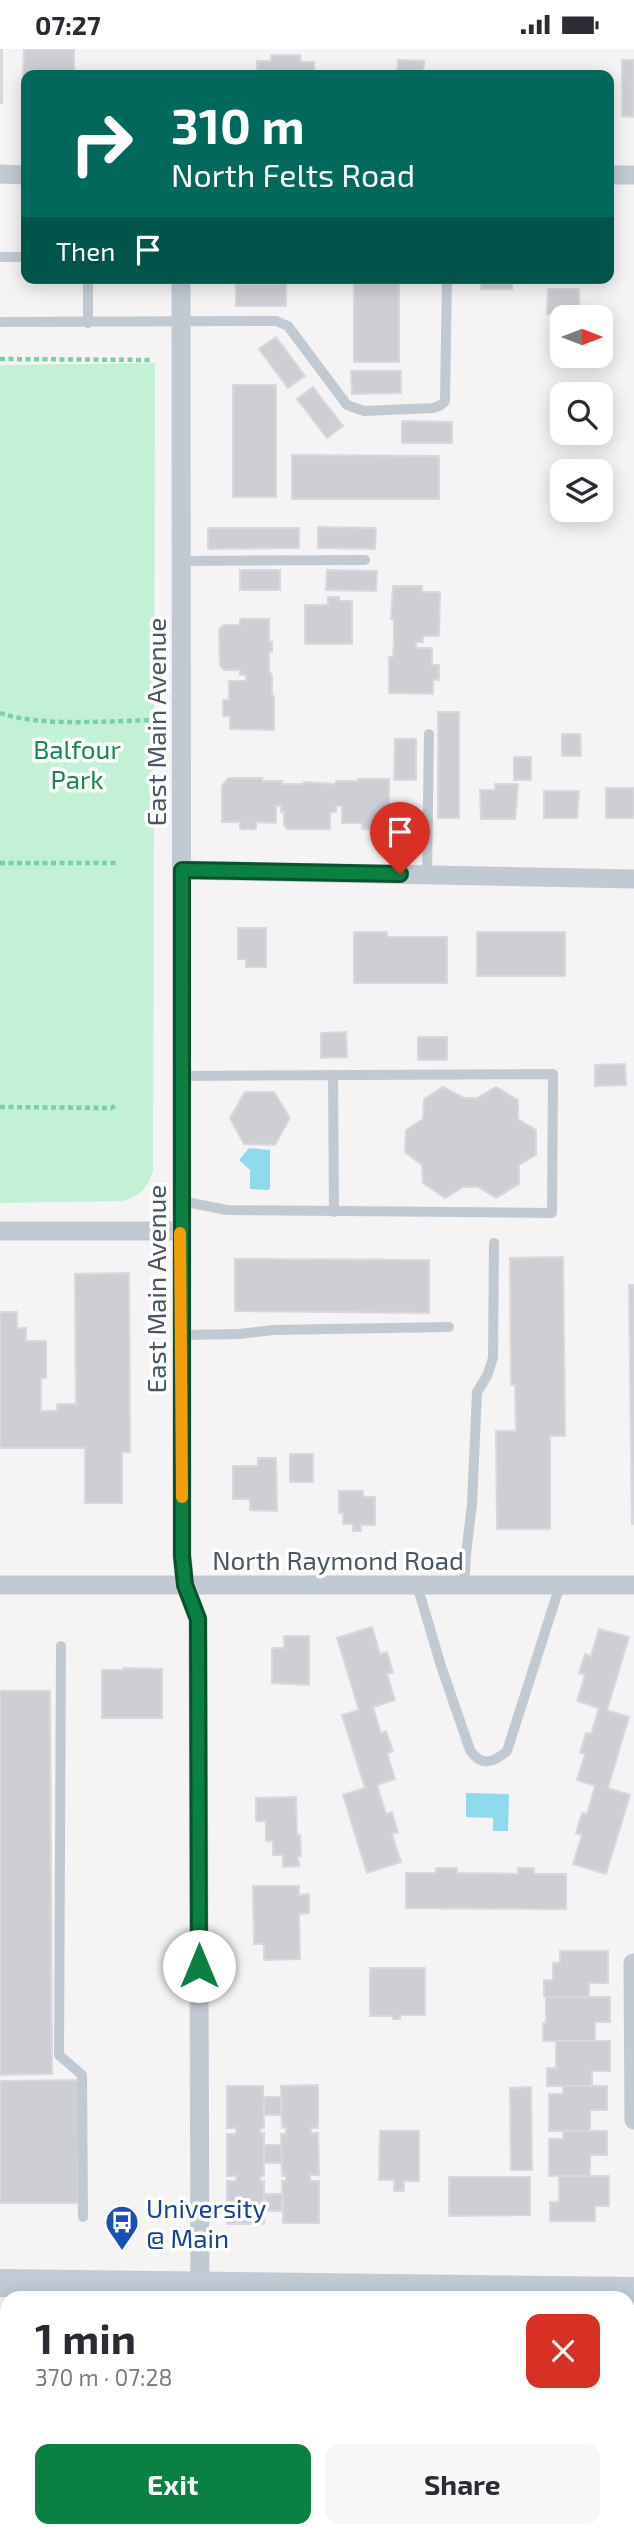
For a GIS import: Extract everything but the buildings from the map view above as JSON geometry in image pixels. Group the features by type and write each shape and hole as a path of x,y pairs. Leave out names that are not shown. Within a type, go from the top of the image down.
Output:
{"main road":[{"path":"0,2283 179,2291"}],"street":[{"path":"0,174 21,175"},
{"path":"614,175 634,175"},
{"name":"East Main Avenue","path":"180,284 182,1556 185,1585 198,1619 201,2291"},
{"path":"182,870 634,879"},
{"path":"0,1231 180,1231"},
{"name":"North Raymond Road","path":"0,1585 634,1585"},
{"path":"633,1963 634,2120"}],"lane":[{"path":"0,257 21,257"},
{"path":"88,284 88,323"},
{"path":"0,322 276,321 288,326 352,409 364,411 433,408 444,401 447,284"},
{"path":"181,561 365,560"},
{"path":"428,875 429,734"},
{"path":"180,1201 227,1210 552,1213 552,1074 181,1076"},
{"path":"334,1075 334,1212"},
{"path":"464,1585 472,1504 477,1392 487,1376 493,1358 494,1243"},
{"path":"181,1335 240,1334 272,1330 449,1327"},
{"path":"417,1585 470,1750 475,1758 488,1763 507,1751 560,1585"},
{"path":"61,1646 59,2055 82,2075 83,2217"}],"path":[{"path":"0,359 152,360"},
{"path":"0,713 51,721 181,720"},
{"path":"0,863 117,863"},
{"path":"0,1107 115,1106"}],"green space":[{"name":"Balfour Park","path":"155,363 153,1171 142,1191 123,1201 0,1203 0,365"}],"water":[{"path":"249,1148 270,1150 268,1190 250,1189 250,1170 239,1160"},
{"path":"466,1793 509,1794 508,1831 493,1831 493,1818 466,1817"}],"slow traffic":[{"path":"180,1233 182,1497"}],"place":[{"name":"University @ Main","path":"122,2252"}],"route":[{"path":"199,1966 198,1619 185,1585 182,1556 182,870 400,874"}]}
